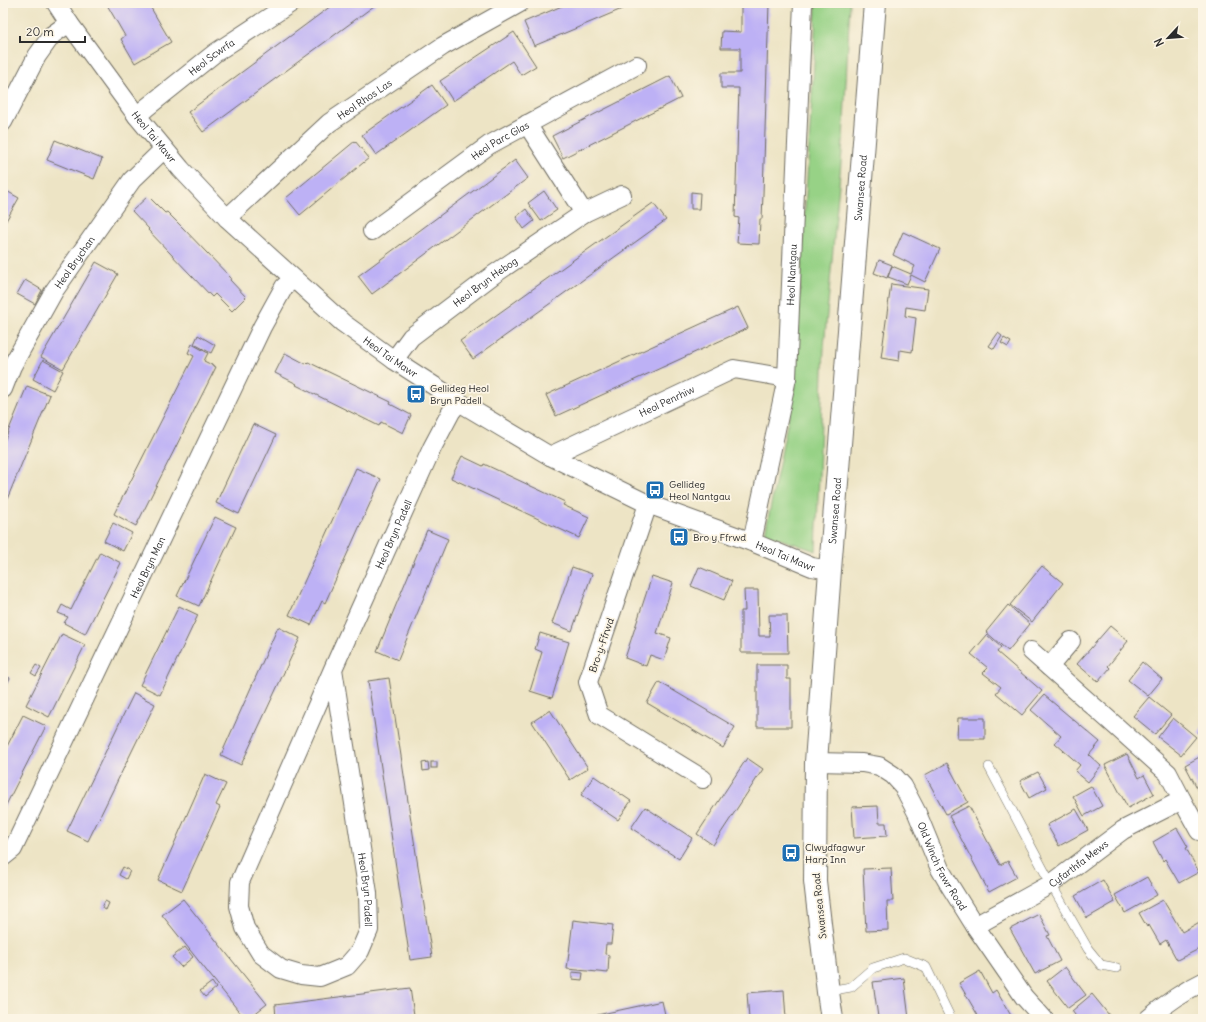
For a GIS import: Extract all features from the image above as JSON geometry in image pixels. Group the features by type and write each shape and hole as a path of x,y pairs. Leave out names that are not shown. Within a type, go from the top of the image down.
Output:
{"street":[{"name":"Heol Tai Mawr","path":"56,3 137,116 181,169 227,218 343,323 394,360 459,402 550,456 648,504 752,542 812,567 830,570"},
{"name":"Heol Scwrfa","path":"137,116 215,53 291,3"},
{"name":"Heol Rhos Las","path":"227,218 329,123 443,46 520,3"},
{"name":"Heol Nantgau","path":"752,542 788,378 803,3"},
{"name":"Swansea Road","path":"832,1019 815,881 816,762 875,3"},
{"path":"3,122 37,56 52,35 69,23"},
{"name":"Heol Parc Glas","path":"372,231 489,145 637,65"},
{"path":"527,124 584,213"},
{"name":"Heol Brychan","path":"3,389 12,366 54,291 132,180 164,148"},
{"name":"Heol Bryn Hebog","path":"394,360 411,337 493,275 584,213 622,195"},
{"name":"Heol Bryn Man","path":"3,857 13,849 262,327 284,287 293,279"},
{"name":"Heol Penrhiw","path":"550,456 734,369 788,378"},
{"name":"Heol Bryn Padell","path":"333,669 368,893 369,930 360,951 347,966 320,977 301,975 281,969 261,954 245,928 239,906 240,882 333,669 432,448 451,412 459,402"},
{"name":"Bro-y-Ffrwd","path":"648,504 588,682 599,715 703,779"},
{"path":"1049,667 1071,641"},
{"path":"1031,651 1168,773 1199,831"},
{"name":"Old Winch Fawr Road","path":"816,762 879,766 893,774 902,786 917,813 940,869 950,886 975,926 1024,997 1044,1019"},
{"name":"Cyfarthfa Mews","path":"975,926 1051,884 1123,830 1182,800"},
{"path":"1148,1019 1154,1013 1187,990 1203,982"}],"lane":[{"path":"989,767 1051,884 1088,949 1101,965 1117,968"},
{"path":"828,992 851,987 873,968 904,958 926,967 951,1019"}],"green space":[{"path":"816,3 850,3 843,141 824,347 816,551 765,534 794,390 814,63"}],"building":[{"path":"106,3 148,3 171,42 135,63 121,39 125,36"},
{"path":"335,3 378,3 203,132 188,112"},
{"path":"569,3 636,3 534,46 524,22"},
{"path":"741,3 769,3 762,219 760,219 759,244 737,243 739,218 735,217 739,88 721,88 721,73 740,73 740,48 721,48 722,31 741,32"},
{"path":"514,32 536,66 521,75 512,61 453,101 440,81"},
{"path":"670,76 681,98 563,158 552,136"},
{"path":"432,85 446,105 376,155 362,135"},
{"path":"55,140 102,159 94,179 47,160"},
{"path":"355,141 369,158 300,215 286,198"},
{"path":"515,160 528,178 372,294 358,276"},
{"path":"3,189 19,198 3,226"},
{"path":"544,191 557,210 541,221 528,203"},
{"path":"691,192 700,193 699,209 691,209"},
{"path":"148,196 183,228 231,278 230,280 246,297 232,311 215,294 212,297 148,230 149,229 132,211"},
{"path":"653,203 666,220 473,359 460,341"},
{"path":"526,209 534,221 524,229 516,217"},
{"path":"903,232 940,249 925,282 911,275 907,284 888,277 892,266 911,274 915,266 893,255"},
{"path":"879,260 892,265 887,278 874,273"},
{"path":"96,262 118,274 63,369 41,357"},
{"path":"25,280 42,290 35,304 17,294"},
{"path":"891,284 928,289 925,310 906,307 905,316 916,318 912,352 900,350 899,361 881,358"},
{"path":"738,307 748,328 556,416 546,395"},
{"path":"998,333 1002,336 994,349 989,346"},
{"path":"198,335 215,345 211,353 194,344"},
{"path":"1004,338 1011,342 1008,347 1001,343"},
{"path":"192,344 208,353 204,361 216,367 136,526 114,514 194,356 188,353"},
{"path":"285,353 306,364 308,362 391,402 390,404 411,415 403,433 381,422 379,426 275,373"},
{"path":"43,360 63,371 53,390 33,379"},
{"path":"27,386 50,395 3,509 3,444"},
{"path":"253,424 276,435 239,514 216,503"},
{"path":"462,456 483,466 484,464 565,502 563,505 589,517 579,538 451,478"},
{"path":"356,468 381,479 325,603 322,601 311,625 289,615"},
{"path":"215,517 236,527 199,606 177,596"},
{"path":"113,523 132,533 123,551 104,541"},
{"path":"427,530 448,539 398,660 377,651"},
{"path":"100,552 121,563 85,634 64,623 68,617 58,613 62,605 71,610"},
{"path":"1042,566 1063,583 1032,622 1010,605"},
{"path":"572,567 592,574 572,631 552,623"},
{"path":"699,567 732,581 724,600 691,586"},
{"path":"652,576 673,583 657,633 671,638 664,660 650,655 646,666 625,658"},
{"path":"744,590 758,590 759,636 770,636 769,615 787,615 788,653 741,653 741,611 745,611"},
{"path":"1008,605 1030,624 1008,651 986,632"},
{"path":"179,606 198,615 160,695 140,685"},
{"path":"1110,626 1128,641 1108,666 1110,668 1098,682 1077,664"},
{"path":"278,627 300,638 241,765 221,755"},
{"path":"540,633 569,642 552,698 530,691 542,652 535,649"},
{"path":"62,634 85,645 49,717 26,705"},
{"path":"987,635 1001,647 997,652 1042,691 1022,715 996,693 1001,687 983,673 988,668 971,654"},
{"path":"1142,662 1162,679 1148,696 1128,680"},
{"path":"36,665 41,668 36,676 31,673"},
{"path":"757,665 787,665 787,679 791,679 791,727 757,727"},
{"path":"3,675 10,678 7,684 3,683"},
{"path":"389,678 432,957 410,960 368,681"},
{"path":"659,682 735,727 723,748 647,703"},
{"path":"134,693 155,704 88,841 67,831"},
{"path":"1044,695 1100,742 1089,755 1101,766 1088,782 1075,771 1080,765 1055,743 1061,736 1031,710"},
{"path":"1149,697 1171,715 1155,734 1133,716"},
{"path":"550,710 588,768 570,780 532,722"},
{"path":"23,715 46,726 3,811 3,754"},
{"path":"958,718 985,718 985,739 957,739"},
{"path":"1173,718 1196,737 1181,755 1158,737"},
{"path":"1203,726 1203,737 1198,733"},
{"path":"1127,754 1139,778 1144,775 1154,794 1128,808 1105,765"},
{"path":"1203,755 1203,799 1185,765"},
{"path":"747,758 763,769 713,845 697,834"},
{"path":"428,762 429,770 423,771 422,763"},
{"path":"431,762 437,762 437,768 431,768"},
{"path":"947,763 968,802 946,814 925,775"},
{"path":"1038,772 1047,788 1029,798 1020,781"},
{"path":"205,774 226,784 216,805 220,807 182,891 158,880"},
{"path":"594,776 631,801 618,820 581,795"},
{"path":"1091,786 1102,806 1084,816 1073,796"},
{"path":"878,806 879,823 886,823 887,836 854,838 852,807"},
{"path":"969,806 1000,865 1008,861 1017,877 989,892 949,816"},
{"path":"645,807 692,838 679,859 631,828"},
{"path":"1076,809 1088,830 1059,846 1047,825"},
{"path":"1177,828 1188,847 1186,848 1199,872 1179,883 1165,859 1163,861 1153,842"},
{"path":"123,867 130,871 126,879 119,875"},
{"path":"891,868 893,901 887,901 888,930 866,931 863,869"},
{"path":"1147,877 1157,895 1125,913 1115,895"},
{"path":"1103,880 1115,902 1087,918 1075,896"},
{"path":"183,899 267,1004 248,1019 245,1019 162,915"},
{"path":"1163,900 1182,932 1203,920 1203,950 1201,948 1177,960 1166,940 1160,944 1149,925 1147,927 1139,913"},
{"path":"105,901 109,903 106,910 102,908"},
{"path":"1039,914 1050,935 1047,936 1060,961 1035,974 1010,929"},
{"path":"573,920 613,925 611,944 606,944 605,954 609,955 608,973 567,969"},
{"path":"185,947 193,957 181,967 172,957"},
{"path":"1065,967 1086,995 1068,1008 1047,981"},
{"path":"980,971 992,993 996,990 1013,1019 980,1019 959,983"},
{"path":"572,972 583,973 582,980 572,979"},
{"path":"904,978 909,1019 868,1019 878,1017 873,982"},
{"path":"212,982 216,988 205,997 200,991"},
{"path":"410,988 414,1015 383,1019 276,1019 275,1005"},
{"path":"784,990 786,1019 749,1019 747,993"},
{"path":"1092,994 1112,1019 1078,1019 1072,1011"},
{"path":"662,1001 666,1019 598,1019 597,1015"}],"place":[{"name":"Gellideg Heol Bryn Padell","path":"416,394"},
{"name":"Gellideg Heol Nantgau","path":"655,490"},
{"name":"Bro y Ffrwd","path":"679,537"},
{"name":"Clwydfagwyr Harp Inn","path":"791,853"}]}
